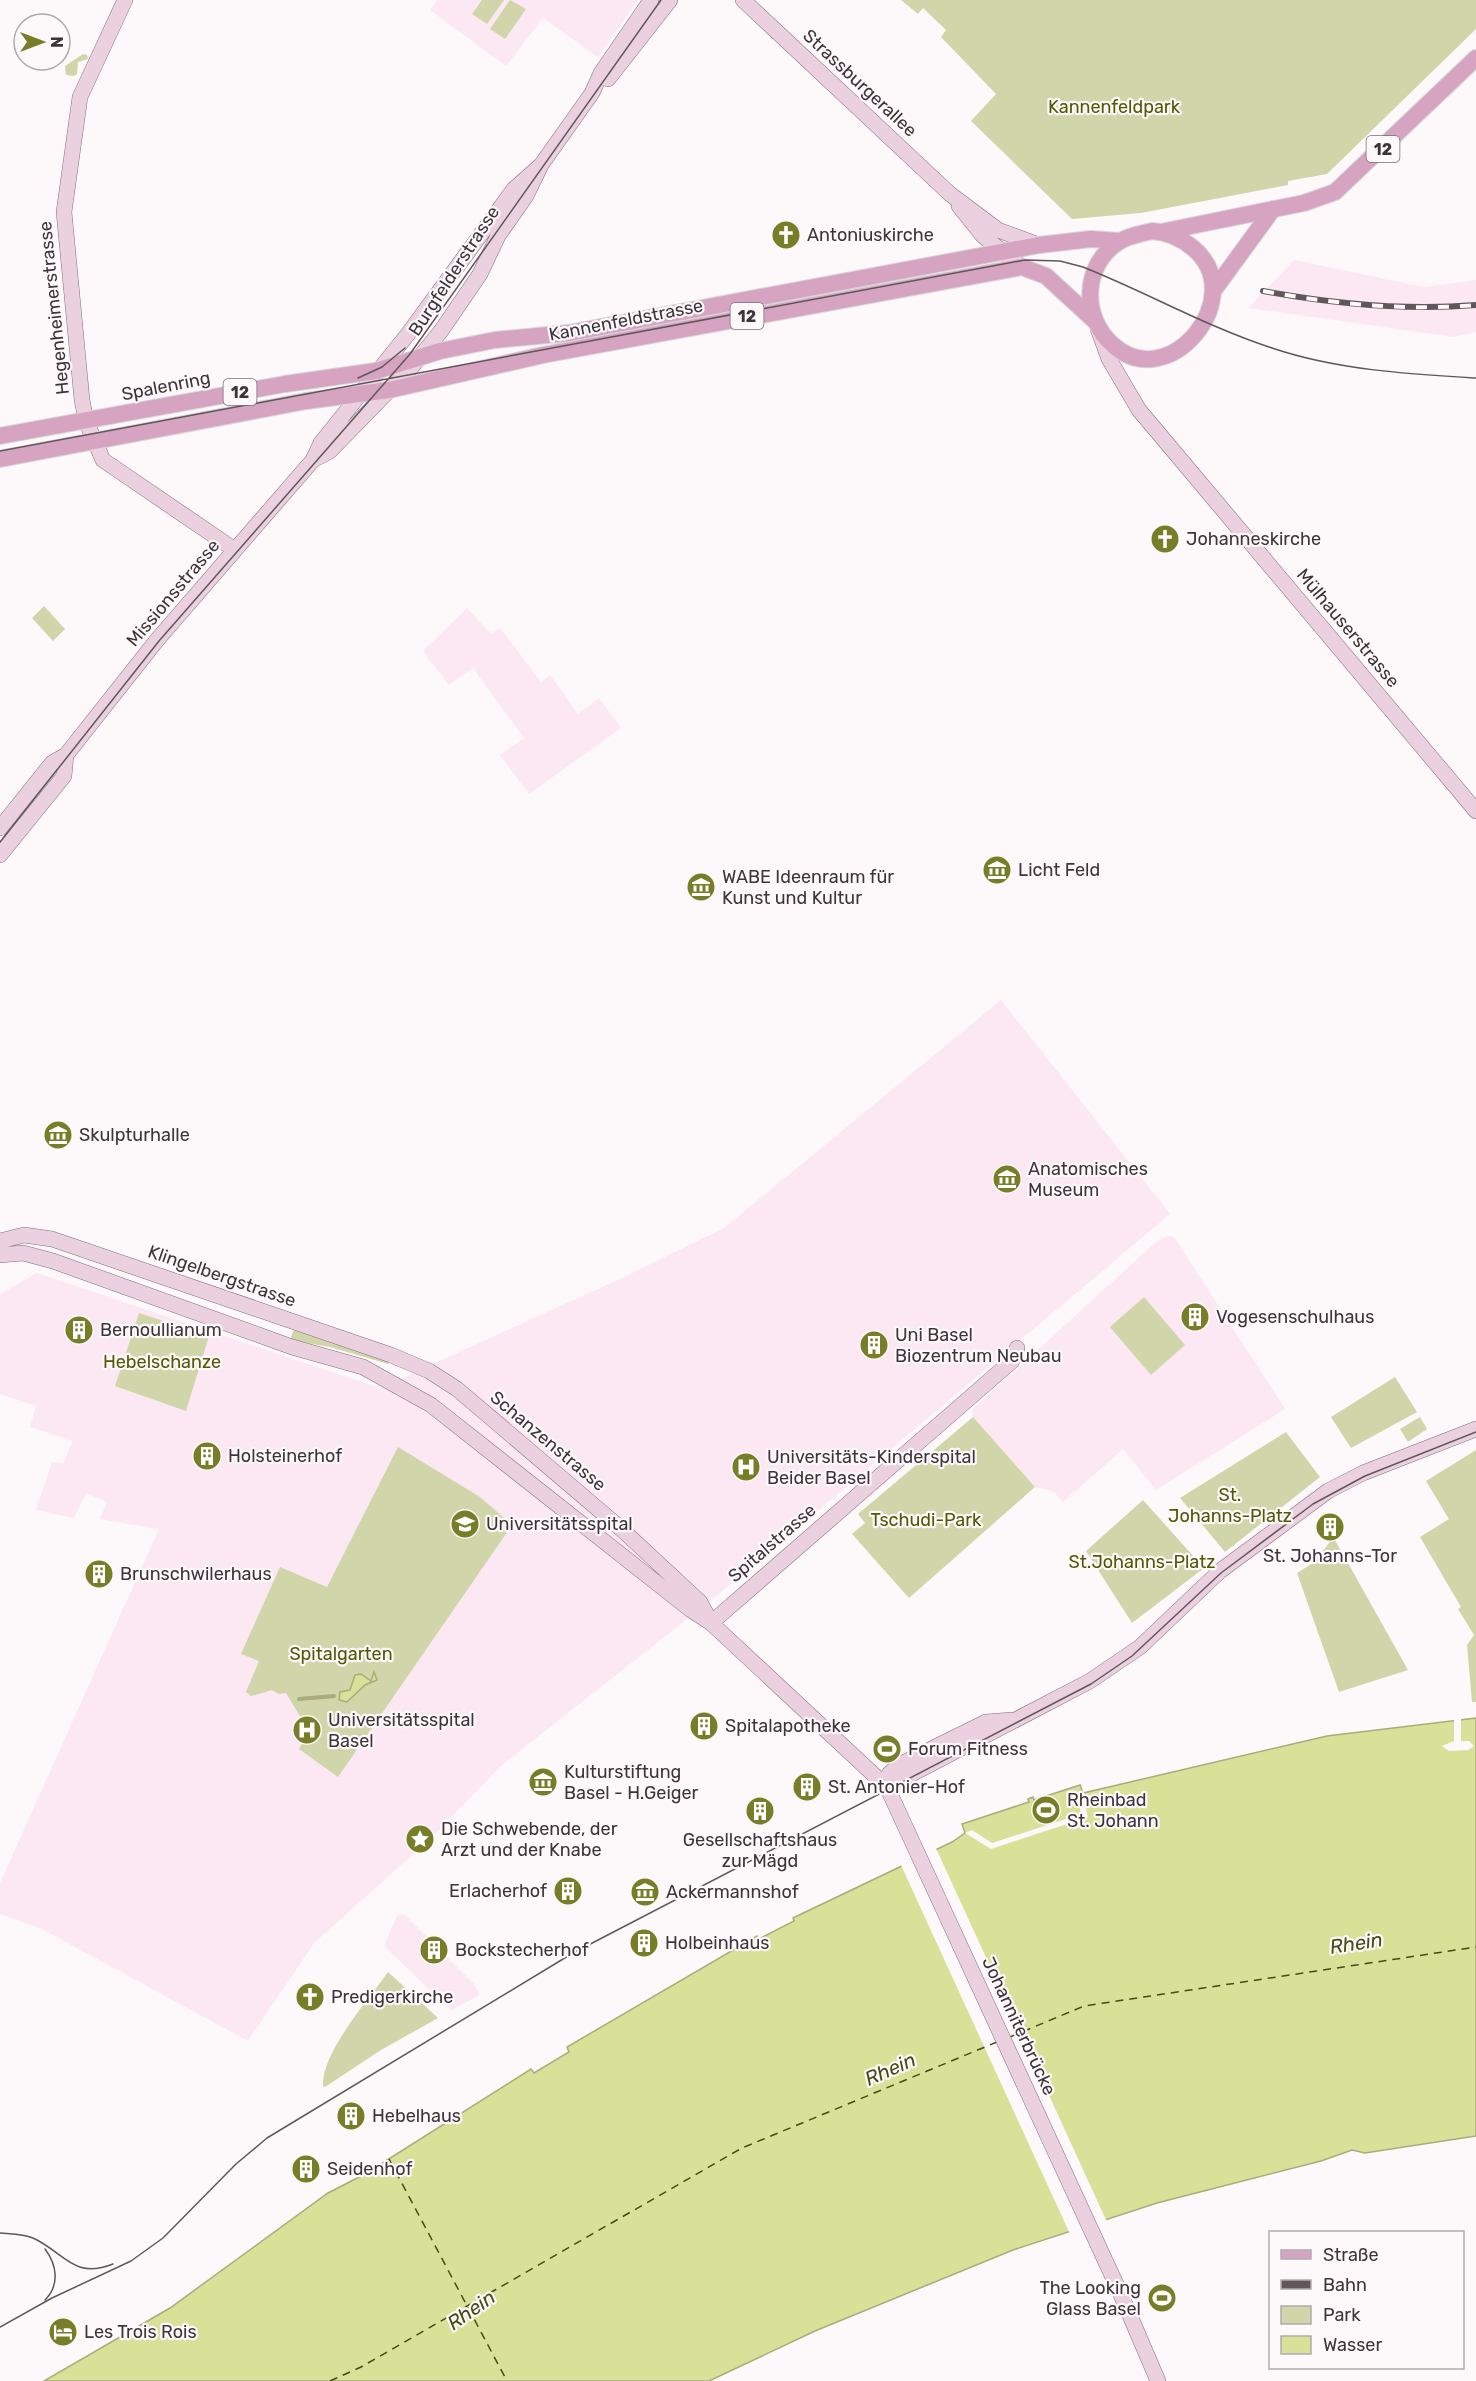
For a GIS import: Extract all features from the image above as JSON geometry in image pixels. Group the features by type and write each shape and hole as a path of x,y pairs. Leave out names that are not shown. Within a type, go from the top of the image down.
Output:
{"main road":[{"name":"Hegenheimerstrasse","path":"125,0 80,97 64,212 82,400 86,420 103,460 235,550"},
{"name":"Burgfelderstrasse","path":"389,390 423,356 480,273 498,236 526,196 541,165 592,93 601,73 651,0"},
{"name":"Burgfelderstrasse","path":"592,93 608,79 670,0"},
{"name":"Strassburgerallee","path":"743,0 950,194 998,230 1040,245"},
{"name":"12","path":"1161,232 1304,203 1335,192 1476,58"},
{"name":"Burgfelderstrasse","path":"376,371 408,334 514,189 541,165"},
{"name":"Strassburgerallee","path":"950,194 973,226 1000,252 1022,267"},
{"path":"1214,290 1273,209"},
{"path":"1022,267 1046,276 1095,321 1110,343 1125,355 1134,358 1156,359 1181,348 1200,330 1211,306 1214,290 1210,271 1201,255 1184,241 1161,232 1132,236 1119,241 1104,256 1092,279 1089,300 1095,321"},
{"name":"Kannenfeldstrasse","path":"376,371 423,356 495,340 569,333 1040,245 1091,239 1119,241"},
{"name":"Kannenfeldstrasse","path":"361,394 389,390 543,356 1022,267"},
{"name":"Mülhauserstrasse","path":"1095,321 1112,365 1139,410 1476,811"},
{"name":"Spalenring","path":"0,436 285,384 376,371"},
{"name":"Missionsstrasse","path":"0,828 52,763 66,755 157,640 313,460 321,442 361,394 376,371"},
{"name":"Missionsstrasse","path":"313,460 330,451 389,390"},
{"name":"12","path":"0,459 94,440 361,394"},
{"path":"323,399 336,409 338,422"},
{"name":"Missionsstrasse","path":"0,855 64,776 66,755"},
{"name":"Klingelbergstrasse","path":"0,1241 24,1235 52,1239 391,1355 429,1371"},
{"name":"Schanzenstrasse","path":"5,1255 23,1253 53,1262 292,1347 363,1367 430,1405 691,1610 711,1623 887,1787"},
{"name":"Spitalstrasse","path":"711,1623 1012,1361 1017,1348"},
{"name":"Schanzenstrasse","path":"429,1371 457,1389 618,1526 700,1602 711,1623"},
{"path":"887,1787 1090,1681 1131,1653 1220,1571 1310,1503 1347,1480 1476,1429"},
{"name":"Johanniterbrücke","path":"887,1787 1115,2281 1158,2381"}],"shaded area":[{"path":"437,0 638,0 598,57 543,18 506,66 430,10"},
{"path":"1294,260 1424,287 1476,280 1476,332 1454,337 1248,308"},
{"path":"467,608 491,634 500,628 541,682 550,675 578,714 599,698 621,728 529,794 500,755 524,738 473,668 449,685 423,651"},
{"name":"Universitätsspital","path":"1001,1000 1170,1214 720,1593 502,1765 428,1841 314,1943 248,2041 42,1929 0,1914 0,1883 159,1529 100,1519 107,1502 86,1493 74,1518 36,1510 52,1462 63,1464 73,1441 30,1427 36,1406 0,1394 0,1294 37,1273 380,1388 620,1279 724,1228"},
{"path":"1168,1236 1174,1237 1285,1409 1156,1490 1123,1449 1063,1502 1053,1491 1035,1487 973,1417 972,1410 1157,1241"},
{"path":"405,1915 474,1984 480,1995 451,2010 384,1946 397,1916"}],"green space":[{"path":"482,0 504,0 487,24 472,14"},
{"path":"510,0 526,9 505,39 490,29"},
{"name":"Kannenfeldpark","path":"901,0 1476,0 1476,29 1327,174 1288,181 1288,185 1141,213 1072,219 971,121 996,94 941,37 946,30 923,8 918,14"},
{"path":"83,54 87,55 88,59 78,62 77,74 66,75 66,72 72,72 72,61"},
{"path":"44,606 65,629 53,641 32,618"},
{"path":"1144,1297 1185,1345 1151,1375 1110,1327"},
{"name":"Hebelschanze","path":"139,1313 209,1336 186,1411 115,1386"},
{"path":"294,1329 391,1361 388,1364 330,1347 290,1340"},
{"path":"1395,1377 1417,1412 1351,1448 1331,1417"},
{"name":"Tschudi-Park","path":"973,1417 1035,1487 909,1598 852,1534 865,1523 858,1514"},
{"path":"1420,1417 1427,1429 1408,1442 1400,1429"},
{"name":"St. Johanns-Platz","path":"1286,1432 1320,1477 1225,1552 1180,1498"},
{"name":"Spitalgarten","path":"398,1447 480,1497 512,1525 338,1777 299,1749 313,1726 301,1718 286,1693 279,1694 272,1690 251,1696 246,1692 259,1661 241,1654 280,1567 327,1587"},
{"path":"1476,1450 1476,1702 1472,1702 1467,1645 1474,1635 1458,1609 1461,1607 1420,1537 1449,1519 1426,1481"},
{"name":"St.Johanns-Platz","path":"1143,1500 1204,1568 1132,1623 1086,1551"},
{"path":"1331,1533 1408,1670 1339,1692 1297,1573 1313,1563 1330,1542 1327,1535"},
{"path":"388,1972 438,2018 381,2050 325,2087 323,2086 324,2073 338,2043"}],"water":[{"path":"374,1672 377,1680 365,1685 347,1702 339,1700 340,1692 350,1690 355,1675 361,1674 371,1681"},
{"name":"Rhein","path":"1476,1718 1476,2136 1365,2153 1352,2150 1321,2161 1157,2203 1013,2250 815,2331 709,2381 44,2381 170,2308 328,2193 365,2174 531,2069 534,2073 569,2052 567,2047 757,1936 759,1939 794,1921 793,1918 952,1842 965,1833 962,1824 1029,1802 1028,1799 1033,1797 1034,1800 1080,1785 1083,1793 1327,1736"}],"pier":[{"path":"1454,1716 1461,1716 1461,1741 1469,1741 1474,1746 1468,1750 1449,1751 1442,1746 1454,1741"},
{"path":"1082,1793 1088,1817 991,1849 965,1833 972,1830 992,1843 1081,1814 1077,1795"},
{"path":"935,1846 1107,2222 1070,2234 900,1863"}],"waterway":[{"path":"299,1699 334,1696"}],"ferry route":[{"path":"1010,2037 1084,2006 1476,1947"},
{"path":"330,2381 361,2367 742,2148 997,2042"},
{"path":"389,2159 507,2381"}],"tram line":[{"path":"0,842 159,641 410,354 661,0"},
{"path":"0,451 1025,260 1060,261 1083,267 1248,340 1297,355 1373,370 1476,378"},
{"path":"358,378 382,367 405,348"},
{"path":"0,2327 52,2298 131,2261 163,2238 236,2164 267,2138 573,1953 1091,1684 1132,1656 1221,1573 1313,1504 1365,1476 1476,1432"},
{"path":"0,2233 33,2238 70,2262 88,2269 113,2264"},
{"path":"45,2249 52,2262 55,2275 53,2288 45,2300"}],"railway":[{"path":"1263,291 1316,300 1396,307 1476,305"}],"place":[{"name":"Antoniuskirche","path":"786,235"},
{"name":"Johanneskirche","path":"1165,539"},
{"name":"Licht Feld","path":"997,870"},
{"name":"WABE Ideenraum für Kunst und Kultur","path":"701,887"},
{"name":"Skulpturhalle","path":"58,1135"},
{"name":"Anatomisches Museum","path":"1007,1179"},
{"name":"Vogesenschulhaus","path":"1195,1317"},
{"name":"Bernoullianum","path":"79,1330"},
{"name":"Uni Basel Biozentrum Neubau","path":"874,1345"},
{"name":"Holsteinerhof","path":"207,1456"},
{"name":"Universitäts-Kinderspital Beider Basel","path":"746,1467"},
{"name":"Universitätsspital","path":"465,1524"},
{"name":"St. Johanns-Tor","path":"1330,1527"},
{"name":"Brunschwilerhaus","path":"99,1574"},
{"name":"Spitalapotheke","path":"704,1726"},
{"name":"Universitätsspital Basel","path":"307,1730"},
{"name":"Forum Fitness","path":"887,1749"},
{"name":"Kulturstiftung Basel - H.Geiger","path":"543,1782"},
{"name":"St. Antonier-Hof","path":"807,1787"},
{"name":"Rheinbad St. Johann","path":"1046,1810"},
{"name":"Gesellschaftshaus zur Mägd","path":"760,1811"},
{"name":"Die Schwebende, der Arzt und der Knabe","path":"420,1839"},
{"name":"Erlacherhof","path":"568,1891"},
{"name":"Ackermannshof","path":"645,1892"},
{"name":"Holbeinhaus","path":"644,1943"},
{"name":"Bockstecherhof","path":"434,1950"},
{"name":"Predigerkirche","path":"310,1997"},
{"name":"Hebelhaus","path":"351,2116"},
{"name":"Seidenhof","path":"306,2169"},
{"name":"The Looking Glass Basel","path":"1162,2298"},
{"name":"Les Trois Rois","path":"63,2332"}]}
